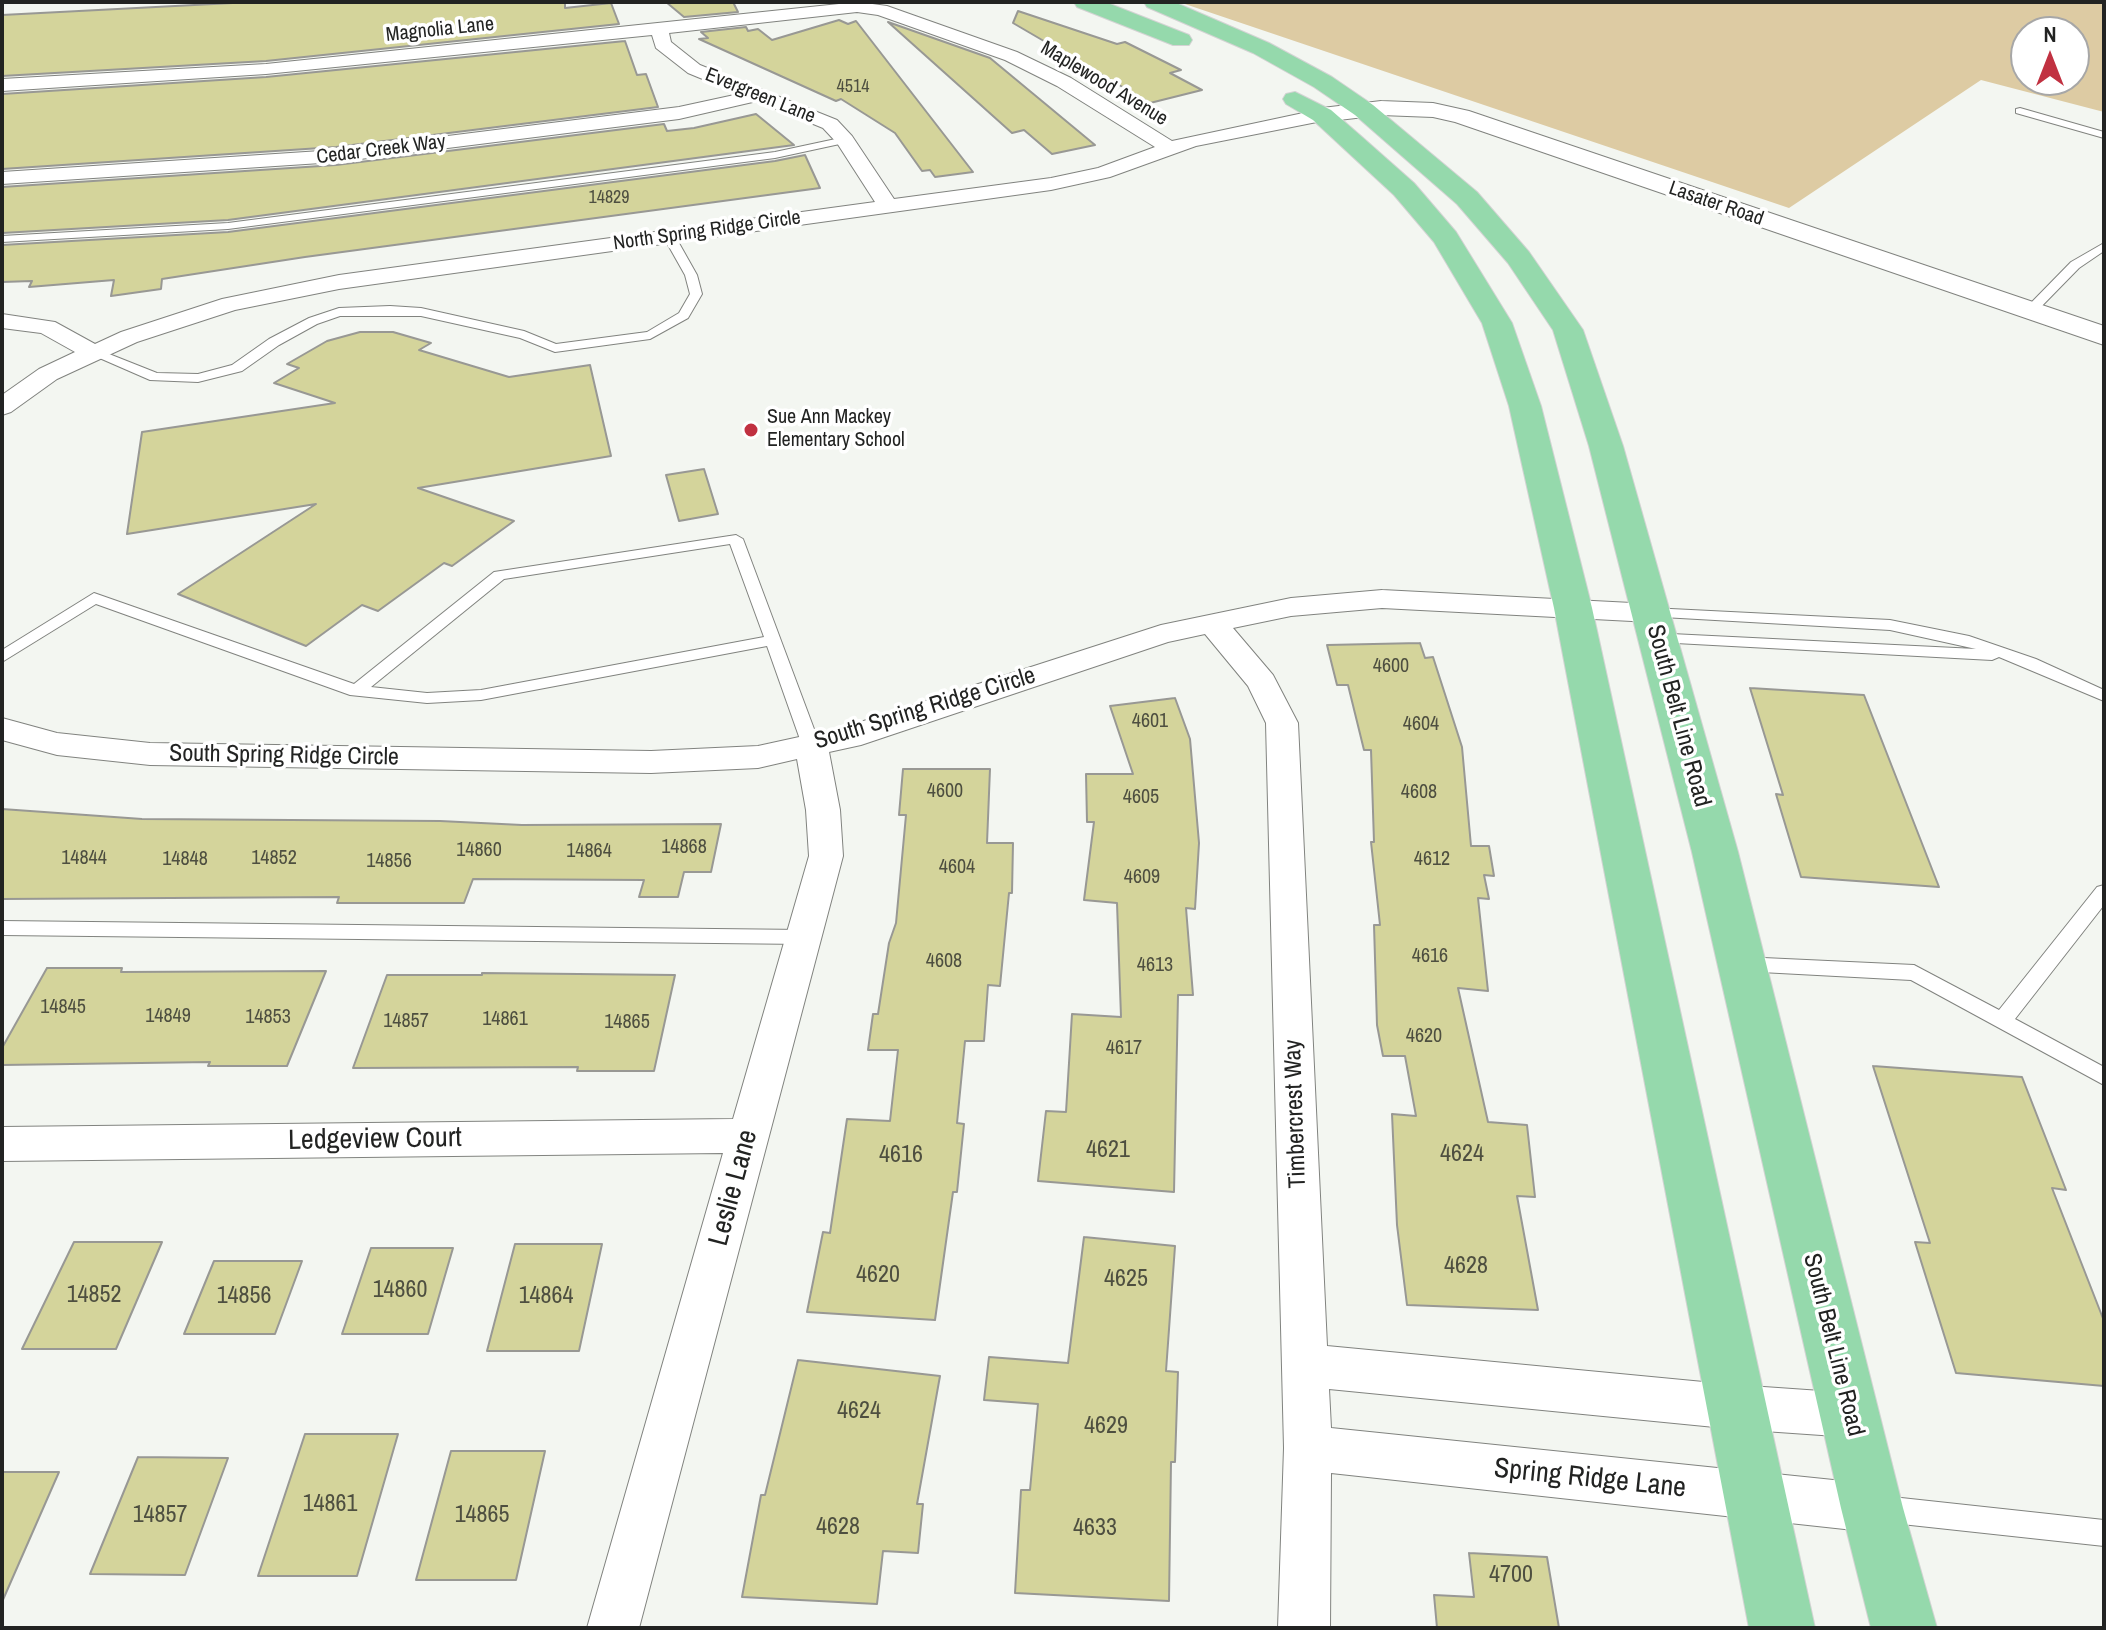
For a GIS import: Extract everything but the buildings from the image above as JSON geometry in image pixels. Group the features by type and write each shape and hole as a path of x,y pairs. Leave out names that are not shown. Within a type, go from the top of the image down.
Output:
{"main road":[{"path":"1085,2 1145,23 1197,47"},
{"name":"South Belt Line Road","path":"1155,2 1261,48 1323,82 1364,110 1467,198 1519,258 1568,330 1606,446 1715,852 1872,1508 1904,1628"},
{"path":"1276,88 1322,115 1404,189 1446,238 1497,323 1525,406 1573,608 1782,1628"}],"street":[{"name":"Magnolia Lane","path":"2,85 266,69 857,7 881,10"},
{"name":"Maplewood Avenue","path":"881,10 1011,56 1064,82 1170,148"},
{"name":"Evergreen Lane","path":"660,27 662,44 694,69 830,124 845,140 888,206"},
{"name":"Cedar Creek Way","path":"2,178 336,156 679,113 758,95"},
{"name":"Lasater Road","path":"1322,115 1364,110 1433,110 1461,116 2104,336"},
{"name":"North Spring Ridge Circle","path":"94,353 129,337 246,300 339,282 1051,184 1103,173 1191,141 1322,115"},
{"path":"2,321 47,327 94,353"},
{"path":"2,407 48,374 94,353"},
{"name":"South Spring Ridge Circle","path":"2,729 57,744 150,754 651,762 758,757 850,737 1161,634 1291,607 1382,599 1573,608 1654,625"},
{"name":"Timbercrest Way","path":"1212,623 1262,682 1282,723 1308,1448 1304,1628"},
{"name":"Leslie Lane","path":"613,1628 826,856 823,810 811,745"},
{"name":"Ledgeview Court","path":"2,1144 749,1136"},
{"path":"1305,1365 1735,1407 1850,1415"},
{"name":"Spring Ridge Lane","path":"1308,1448 1872,1508"}],"lane":[{"path":"2020,111 2104,135"},
{"path":"2,239 228,226 775,155 845,140"},
{"path":"94,353 155,377 198,378 237,368 274,342 313,321 339,312 390,310 435,315 524,335 555,348 650,335 684,315 696,294 691,275 669,236"},
{"path":"2030,311 2075,265 2104,246"},
{"path":"356,691 499,575 736,539 811,745"},
{"path":"2,657 94,598 356,691 427,698 481,695 772,640"},
{"path":"1654,625 1890,625 1969,641 2104,696"},
{"path":"1654,625 1977,655 2003,654"},
{"path":"1890,625 1899,648"},
{"path":"2003,1019 2104,892"},
{"path":"2,928 804,937"},
{"path":"1741,964 1914,973 2104,1077"},
{"path":"1872,1508 2104,1533"}],"shaded area":[{"path":"1179,2 2104,2 2104,112 2042,96 2090,96 2090,16 2010,16 2010,88 1981,80 1789,208"}],"place":[{"name":"Sue Ann Mackey Elementary School","path":"751,430"}]}
